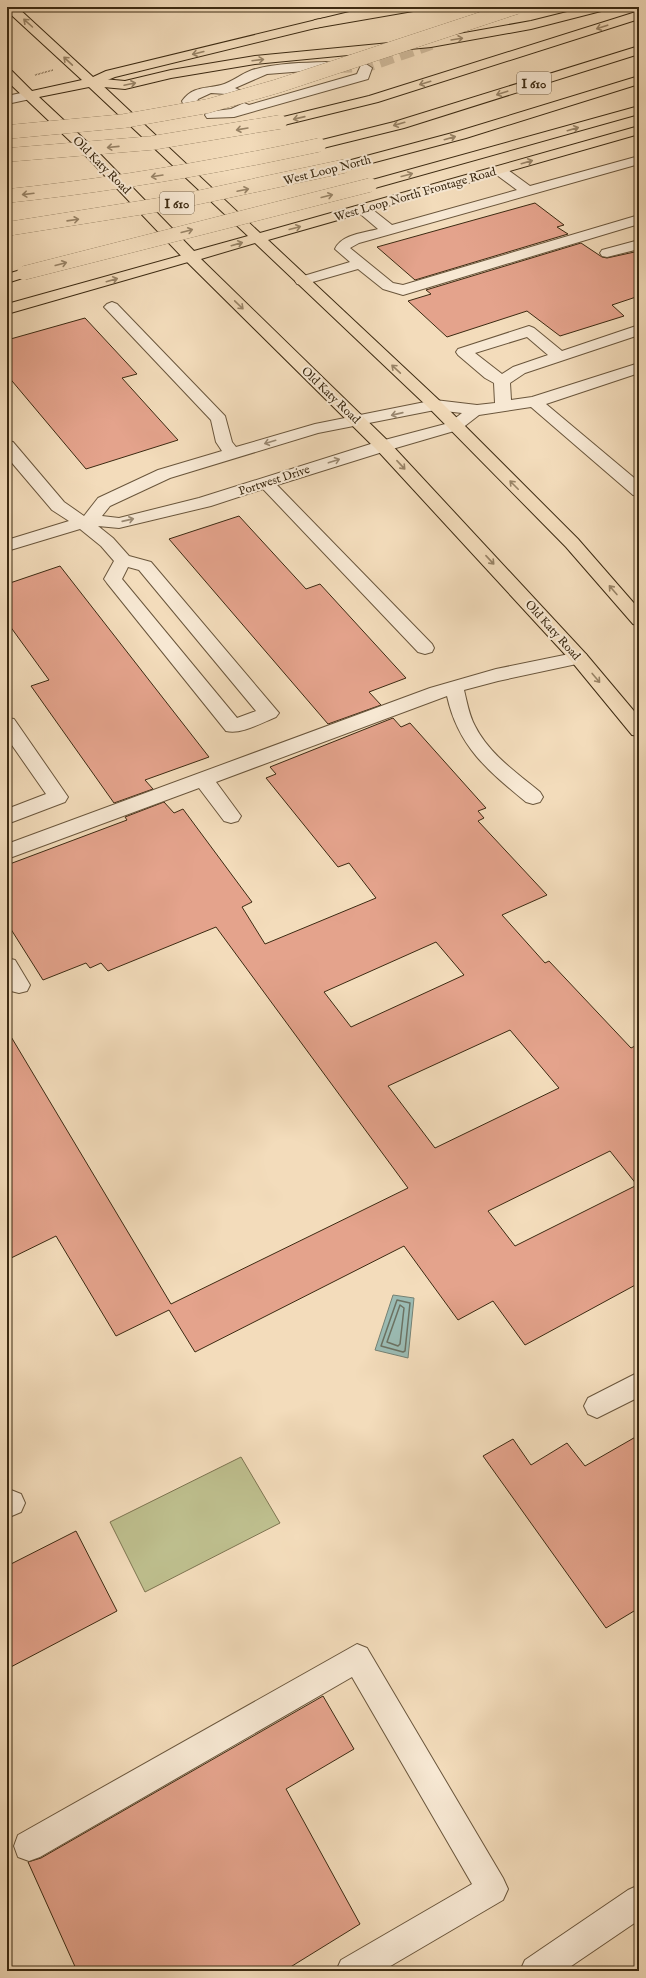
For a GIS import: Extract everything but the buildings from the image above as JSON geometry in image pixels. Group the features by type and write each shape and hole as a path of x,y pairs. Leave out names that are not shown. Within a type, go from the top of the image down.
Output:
{"main road":[{"path":"10,7 92,82 434,405 572,543 639,620"},
{"path":"30,95 92,82 111,74 385,7"},
{"path":"315,24 413,7"},
{"path":"7,132 124,121 208,106 278,86 517,7"},
{"path":"92,82 125,85 171,74 255,60 431,43 531,25 601,7"},
{"path":"7,155 152,143 280,122 380,96 639,15"},
{"path":"592,64 639,45"},
{"name":"West Loop North","path":"7,196 144,178 248,160 319,145 399,125 639,50"},
{"name":"Old Katy Road","path":"7,74 94,156 190,257 359,421 579,658 639,730"},
{"name":"West Loop North","path":"7,229 104,215 185,201 345,166 461,135 639,80"},
{"path":"576,99 639,84"},
{"path":"7,278 370,186 639,110"},
{"name":"West Loop North Frontage Road","path":"7,309 639,130"}],"street":[{"path":"190,106 189,101 197,93 222,89 257,73 297,67 326,66"},
{"path":"212,115 239,110 364,76 366,68"},
{"path":"222,89 241,94"},
{"path":"7,100 30,95"},
{"path":"639,160 354,240 344,245 342,249 388,286 403,290 639,219"},
{"path":"499,170 527,191"},
{"path":"364,208 389,230"},
{"path":"608,253 639,244"},
{"path":"302,281 360,264"},
{"path":"112,307 219,419 224,442 232,454"},
{"path":"502,381 519,370 639,330"},
{"path":"502,381 491,375 464,352 529,331 559,356"},
{"path":"86,521 104,502 164,474 315,429 434,405 477,410 534,402 639,368"},
{"path":"502,381 503,407"},
{"path":"534,402 639,491"},
{"path":"455,426 477,410"},
{"name":"Portwest Drive","path":"7,546 86,521 119,522 205,502 383,446 455,426"},
{"path":"7,446 53,501 86,521 123,560 145,566 269,712 233,726 113,579 123,560"},
{"path":"266,483 291,507 425,648"},
{"path":"7,852 454,687 496,675 579,658"},
{"path":"454,687 459,710 472,738 481,750 533,797"},
{"path":"7,724 58,797 7,817"},
{"path":"203,779 231,816"},
{"path":"7,966 19,986"},
{"path":"597,1406 639,1384"},
{"path":"29,1846 357,1658 492,1889 352,1971"},
{"path":"536,1971 639,1901"}],"path":[{"path":"35,75 57,68"}],"green space":[{"path":"241,1457 280,1523 145,1592 110,1522"}],"water":[{"path":"393,1295 414,1298 408,1358 375,1350"}],"tunnel":[{"path":"338,66 367,65 431,43"}]}
